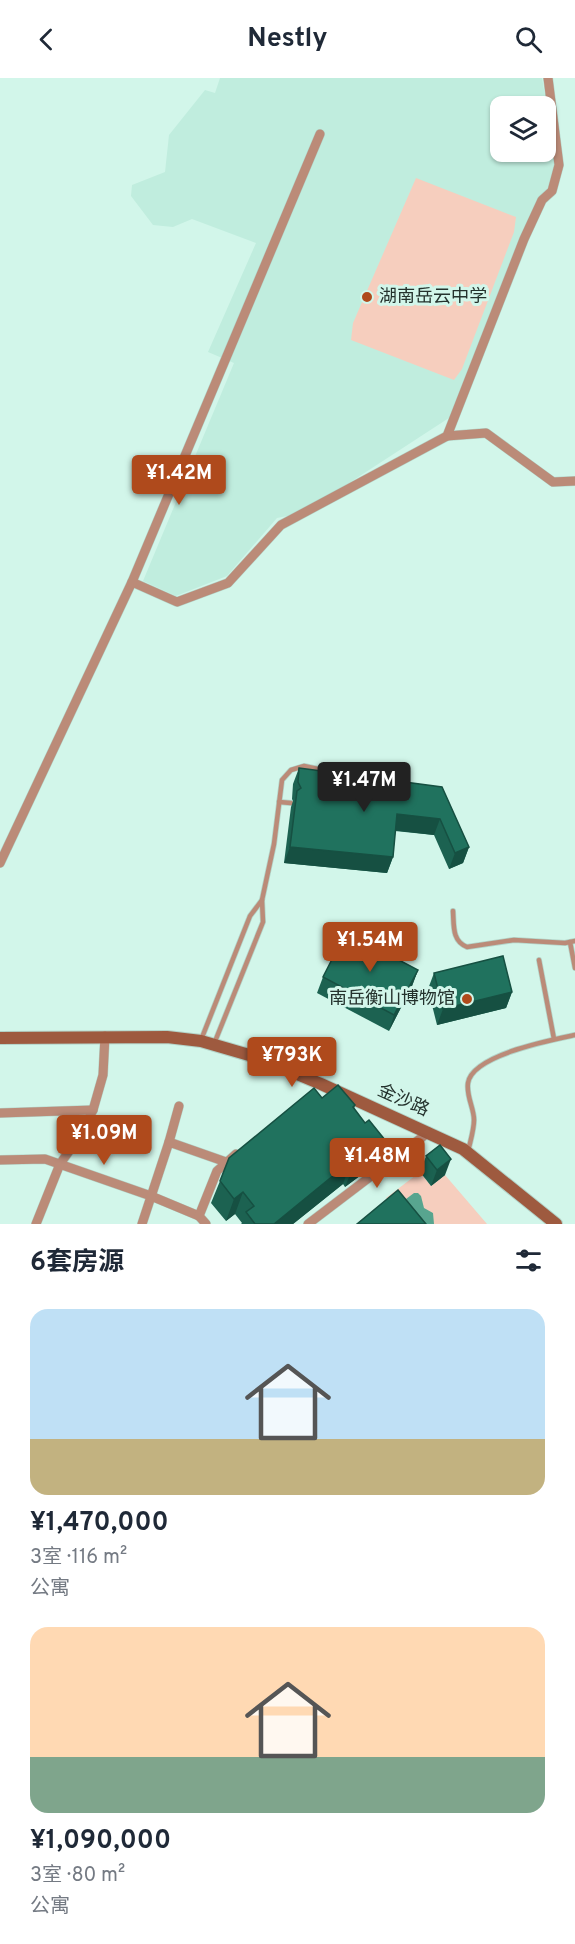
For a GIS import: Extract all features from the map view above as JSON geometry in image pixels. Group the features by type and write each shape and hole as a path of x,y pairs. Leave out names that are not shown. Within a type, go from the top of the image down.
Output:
{"main road":[{"name":"金沙路","path":"0,1038 167,1037 201,1041 259,1058 317,1088 429,1132 468,1152 556,1224"}],"street":[{"path":"447,436 524,239 542,200 552,191 559,165 548,78"},
{"path":"0,863 132,582 320,134"},
{"path":"132,582 177,602 228,583 281,525 447,436 486,433 553,482 575,481"},
{"path":"36,1224 60,1164 80,1137 93,1110 103,1075 105,1036"},
{"path":"142,1224 179,1106"},
{"path":"0,1113 93,1110"},
{"path":"308,1224 429,1132"},
{"path":"169,1142 226,1162"},
{"path":"199,1216 216,1171 243,1148"},
{"path":"0,1160 45,1159 151,1196 199,1216 206,1224"}],"lane":[{"path":"214,1044 263,922 262,900 274,844 282,780 286,774 298,767 310,766 355,777"},
{"path":"279,802 291,803"},
{"path":"201,1041 250,916 262,900"},
{"path":"453,911 454,933 457,941 467,947 514,940 565,943 573,941 575,968"},
{"path":"539,960 554,1039"},
{"path":"468,1152 474,1120 468,1092 471,1076 485,1064 513,1050 575,1035"}],"shaded area":[{"name":"湖南岳云中学","path":"220,78 542,78 545,96 490,96 490,162 556,162 556,159 557,165 455,414 303,513 277,518 227,576 176,596 143,581 234,363 208,352 256,243 192,219 173,227 153,225 131,196 132,185 165,172 169,135 205,90 215,93"},
{"path":"416,178 516,217 514,232 462,369 454,380 351,340 353,323"},
{"path":"420,1172 431,1186 445,1175 487,1224 407,1224 386,1198"},
{"path":"414,1193 421,1196 424,1208 433,1213 434,1224 424,1224 406,1199"}],"building":[{"path":"299,768 442,787 469,847 455,853 440,819 397,814 393,857 290,847 297,791 301,788 298,782"},
{"path":"346,932 418,970 394,1015 323,977"},
{"path":"503,956 512,992 443,1009 434,973"},
{"path":"338,1085 355,1105 353,1107 365,1123 369,1120 385,1140 354,1165 351,1161 274,1224 255,1224 246,1212 254,1206 243,1192 234,1199 220,1181 229,1158 314,1088 322,1098"},
{"path":"440,1145 451,1159 437,1170 426,1156"},
{"path":"398,1190 426,1224 357,1224"}],"place":[{"name":"湖南岳云中学","path":"367,297"},
{"name":"南岳衡山博物馆","path":"467,999"}]}
